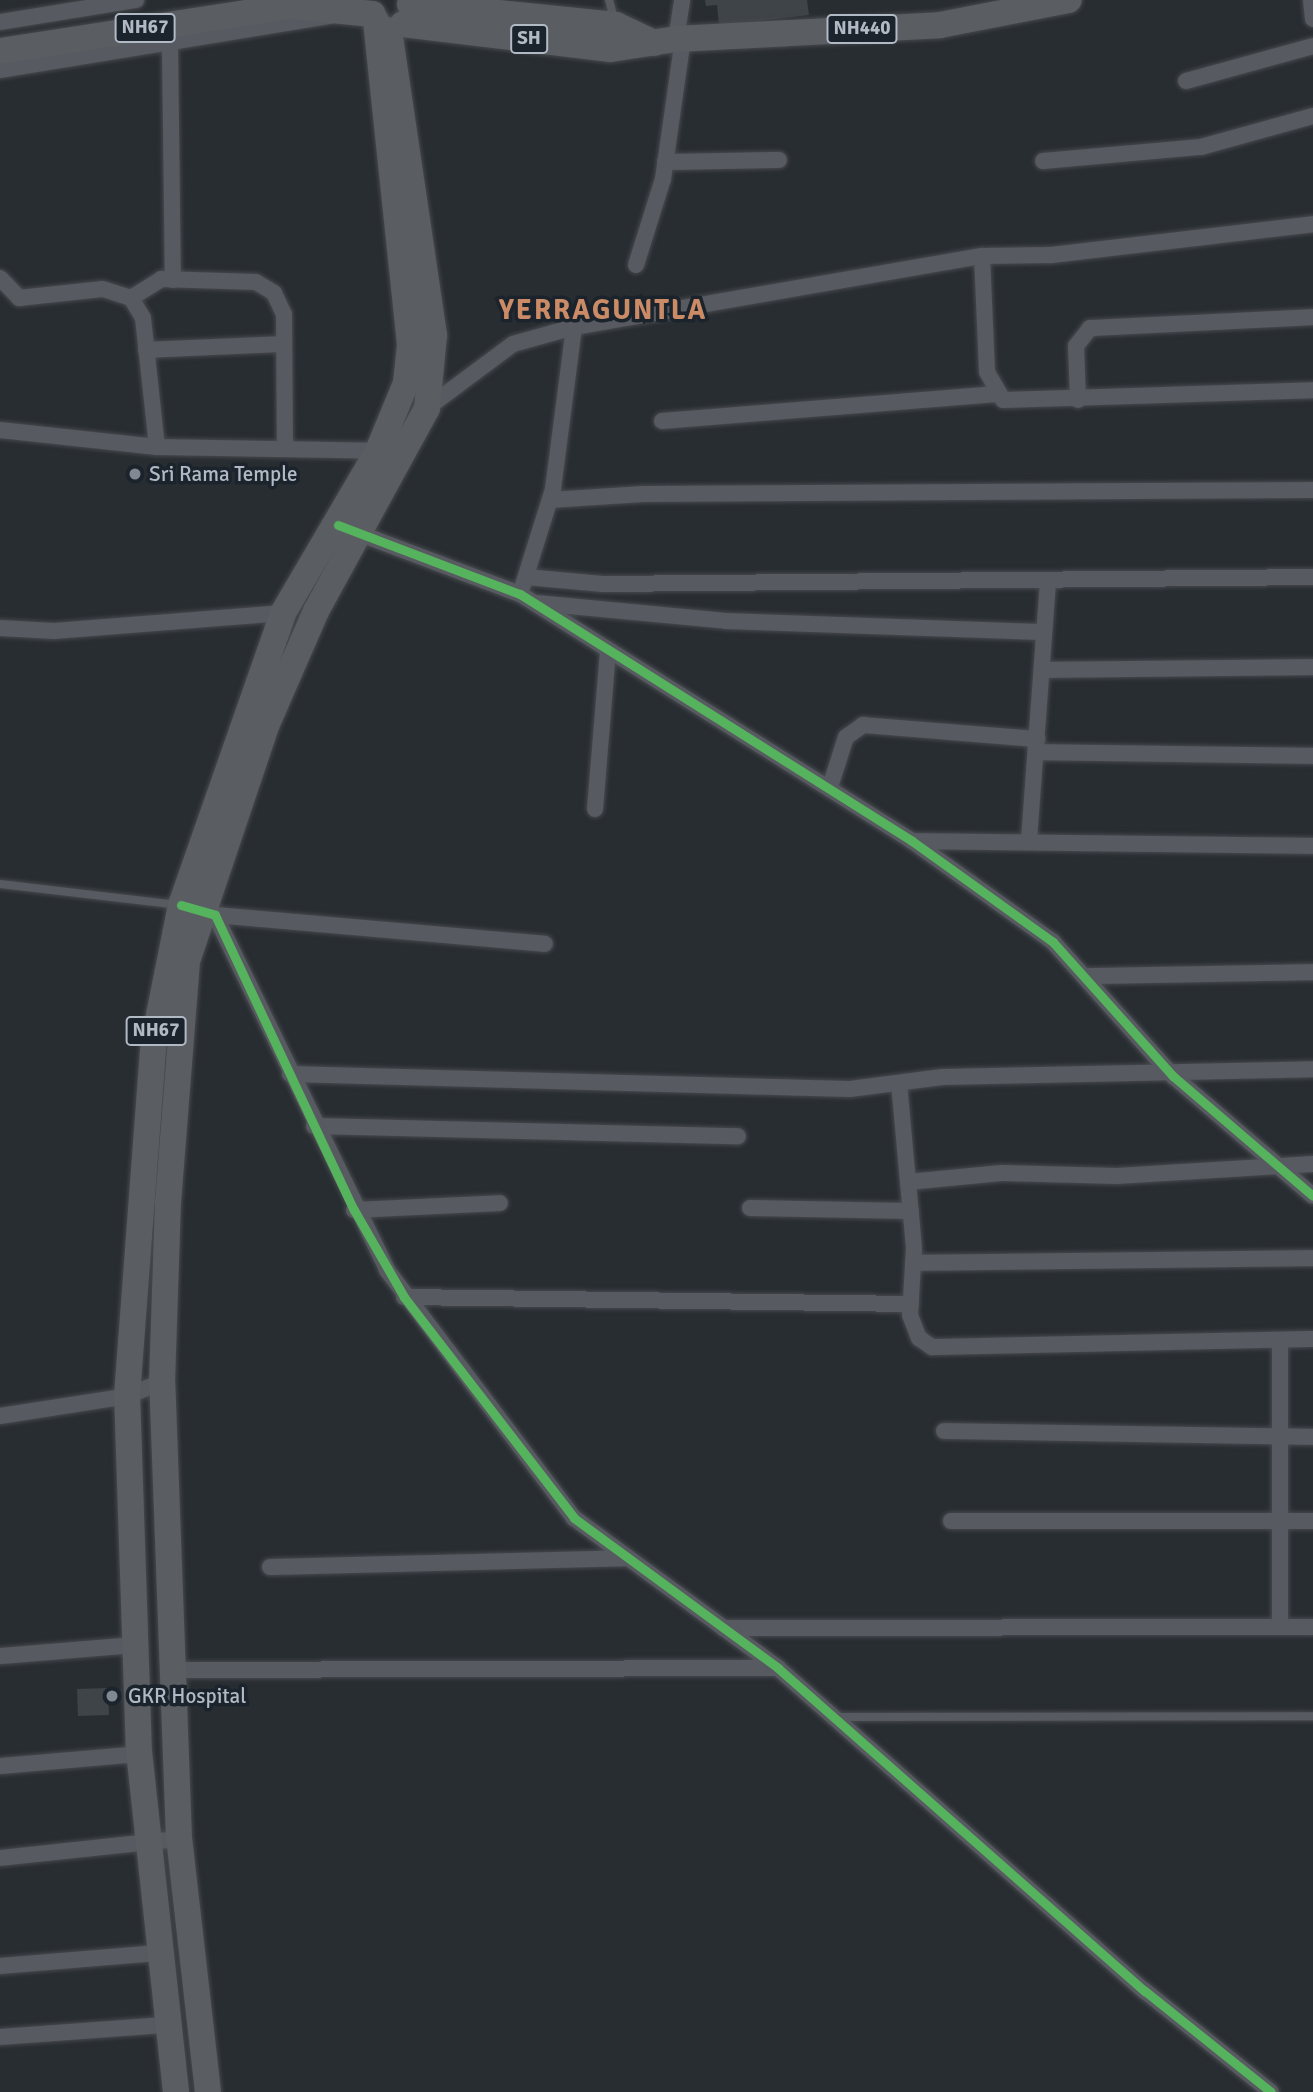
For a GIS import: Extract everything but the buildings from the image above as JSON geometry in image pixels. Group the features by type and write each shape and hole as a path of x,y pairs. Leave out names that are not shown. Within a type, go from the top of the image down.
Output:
{"highway":[{"name":"NH440","path":"671,40 940,25 1069,0"},
{"name":"NH67","path":"0,51 291,6 372,10"},
{"name":"SH","path":"372,10 611,49 671,40"},
{"name":"SH","path":"372,10 612,13 671,40"},
{"name":"NH67","path":"208,2092 179,1839 162,1382 168,1203 187,961 283,613 349,529 427,408 434,335 372,10"},
{"name":"NH67","path":"176,2092 157,1953 139,1754 133,1645 127,1396 154,1040 266,726 316,611 407,383 410,344 372,10"}],"street":[{"path":"0,22 41,8 136,0"},
{"path":"636,265 665,162 671,40 682,0"},
{"path":"1311,0 1313,19"},
{"path":"0,70 298,26 372,10"},
{"path":"170,45 173,280"},
{"path":"1186,80 1313,46"},
{"path":"1043,161 1201,147 1313,116"},
{"path":"665,162 779,160"},
{"path":"427,408 513,344 574,327 982,256 1051,255 1313,224"},
{"path":"982,256 987,372 994,394"},
{"path":"0,278 19,298 103,289 131,298 143,318 157,447"},
{"path":"131,298 153,281 265,286 281,303 285,446"},
{"path":"1078,400 1076,346 1090,328 1313,317"},
{"path":"527,598 526,577 550,500 574,327"},
{"path":"146,350 284,344"},
{"path":"662,421 994,394 1015,403 1313,390"},
{"path":"0,430 157,447 285,446 378,451"},
{"path":"550,500 1313,491"},
{"path":"349,529 527,598 608,652 830,787 912,841 1053,942 1089,976 1173,1076 1273,1166 1313,1196"},
{"path":"526,577 603,584 1313,577"},
{"path":"1029,840 1044,670 1048,581"},
{"path":"527,598 726,621 1044,632"},
{"path":"0,628 54,631 283,613"},
{"path":"595,809 608,652"},
{"path":"1044,670 1313,667"},
{"path":"830,787 846,737 863,725 1036,746 1313,755"},
{"path":"912,841 1029,840 1313,846"},
{"path":"200,910 545,944"},
{"path":"200,910 290,1074 354,1210 404,1297 575,1517 778,1668 1145,1991 1271,2092"},
{"path":"1089,976 1313,972"},
{"path":"290,1074 850,1089 899,1083 1173,1076 1313,1069"},
{"path":"899,1083 914,1263 911,1304 919,1338 946,1349 1313,1339"},
{"path":"314,1126 738,1136"},
{"path":"908,1182 1002,1173 1117,1176 1313,1164"},
{"path":"354,1210 500,1203"},
{"path":"750,1208 911,1211"},
{"path":"914,1263 1313,1258"},
{"path":"404,1297 911,1304"},
{"path":"1280,1340 1280,1628"},
{"path":"0,1416 127,1396 162,1382"},
{"path":"944,1431 1313,1437"},
{"path":"951,1521 1313,1521"},
{"path":"270,1567 627,1558"},
{"path":"723,1628 1313,1627"},
{"path":"0,1656 133,1645"},
{"path":"173,1670 778,1668"},
{"path":"0,1766 139,1754"},
{"path":"0,1858 179,1839"},
{"path":"0,1966 157,1953"},
{"path":"0,2037 165,2025"}],"lane":[{"path":"0,884 200,910"},
{"path":"833,1717 1313,1716"}],"cycle path":[{"path":"338,525 520,594 912,841 1053,942 1173,1076 1313,1196"},
{"path":"181,905 215,915 354,1210 404,1297 574,1518 778,1668 1145,1991 1271,2092"}],"place":[{"name":"Sri Rama Temple","path":"135,474"},
{"name":"GKR Hospital","path":"112,1696"}],"district":[{"name":"YERRAGUNTLA","path":"603,310"}]}
